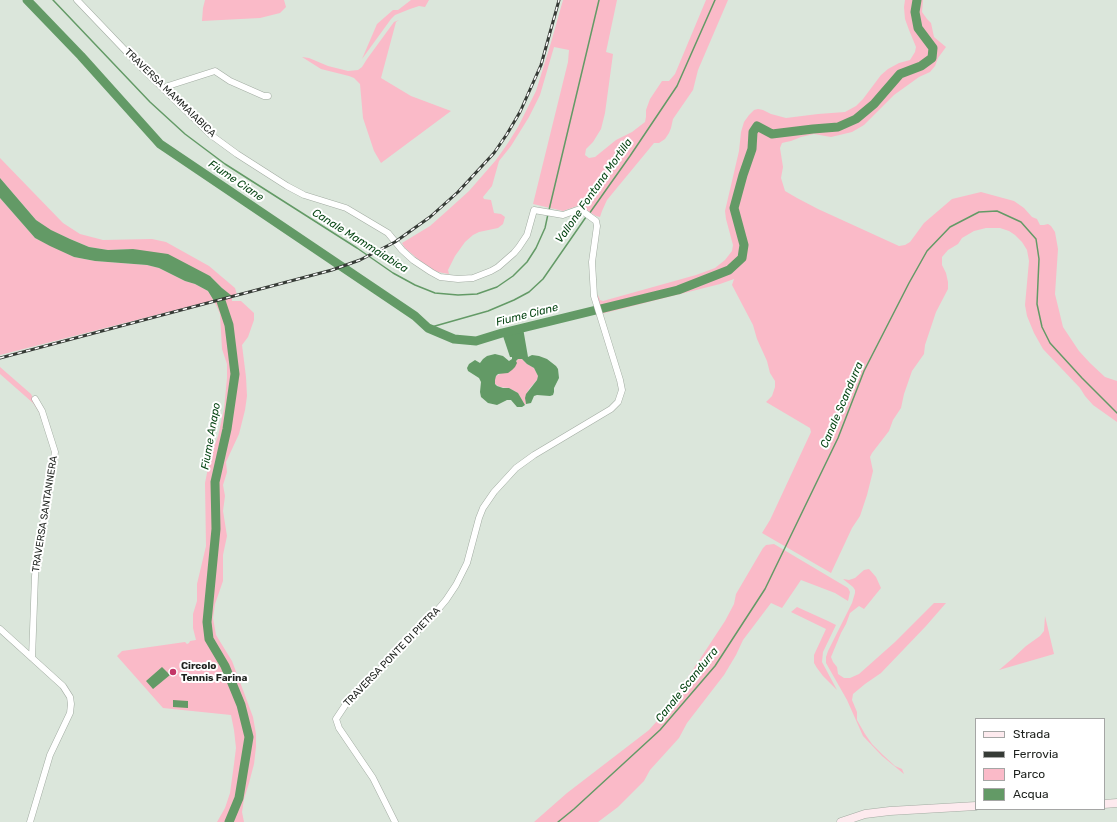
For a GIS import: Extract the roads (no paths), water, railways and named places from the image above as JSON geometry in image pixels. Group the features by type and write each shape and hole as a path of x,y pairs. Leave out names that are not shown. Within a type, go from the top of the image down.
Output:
{"street":[{"name":"TRAVERSA MAMMAIABICA","path":"77,0 143,69 212,135 237,154 287,186 304,195 346,208 388,233 402,250 413,260 440,277 458,279 473,278 498,267 514,253 527,235 534,210 557,215 563,215 577,210 584,212 596,221 597,226 592,262 593,284 599,315"},
{"path":"164,89 168,86 215,71 230,81 264,96 268,96"},
{"name":"TRAVERSA PONTE DI PIETRA","path":"395,822 373,778 339,728 336,719 346,704 432,617 446,600 468,563 479,518 483,508 487,501 516,468 534,455 611,409 618,402 622,390 620,380 599,315"},
{"name":"TRAVERSA SANTANNERA","path":"32,658 34,588 37,559 56,452 36,398"},
{"path":"0,629 63,686 70,698 70,712 50,755 30,822"},
{"path":"1105,804 1117,803"},
{"path":"841,822 865,814 890,811 975,806"}],"water":[{"path":"0,178 36,220 51,230 89,247 108,250 133,249 168,254 210,276 232,296 214,301 208,291 159,268 147,265 95,261 74,257 50,246 35,238 0,198"},
{"path":"523,328 528,357 532,355 547,359 558,369 559,378 554,388 553,395 534,396 531,403 526,404 526,394 537,380 538,376 534,368 522,359 518,359 512,370 508,373 498,374 496,376 495,384 503,388 509,388 518,393 525,405 522,407 517,407 511,400 507,400 497,405 488,403 481,397 481,382 479,378 468,371 467,368 469,364 475,360 480,363 487,356 495,354 503,356 509,361 512,359 502,333"},
{"path":"162,667 170,675 153,689 146,681"},
{"path":"173,700 188,701 188,708 173,707"}],"waterway":[{"name":"Fiume Ciane","path":"27,0 81,56 160,144 415,316 428,328 454,339 476,341 502,333 678,290 729,270 742,258 744,245 734,208 752,149 753,132 757,126 772,134 838,127 856,119 874,104 900,74 921,66 932,58 933,48 918,28 915,12 917,0"},
{"name":"Canale Mammaiabica","path":"53,0 150,102 185,134 225,164 357,248 393,273 415,285 435,293 458,295 477,294 497,287 513,276 527,262 536,248 545,228 548,214"},
{"name":"Canale Mammaiabica","path":"549,210 599,0"},
{"name":"Vallone Fontana Mortilla","path":"589,214 677,86 715,0"},
{"name":"Canale Scandurra","path":"558,822 660,730 715,666 765,589 838,438 864,371 909,283 927,251 950,227 979,212 997,211 1021,222 1036,239 1039,259 1037,304 1042,327 1050,343 1117,413"},
{"name":"Vallone Fontana Mortilla","path":"428,328 488,311 529,292 543,279 586,217"},
{"name":"Fiume Anapo","path":"213,290 219,295 229,325 235,374 227,429 215,482 216,529 207,622 209,639 225,666 241,705 249,737 239,798 229,822"}],"railway":[{"path":"0,358 332,270 360,260 395,242 430,217 458,192 494,153 507,134 520,112 541,65 559,0"}],"place":[{"name":"Circolo Tennis Farina","path":"173,672"}]}
